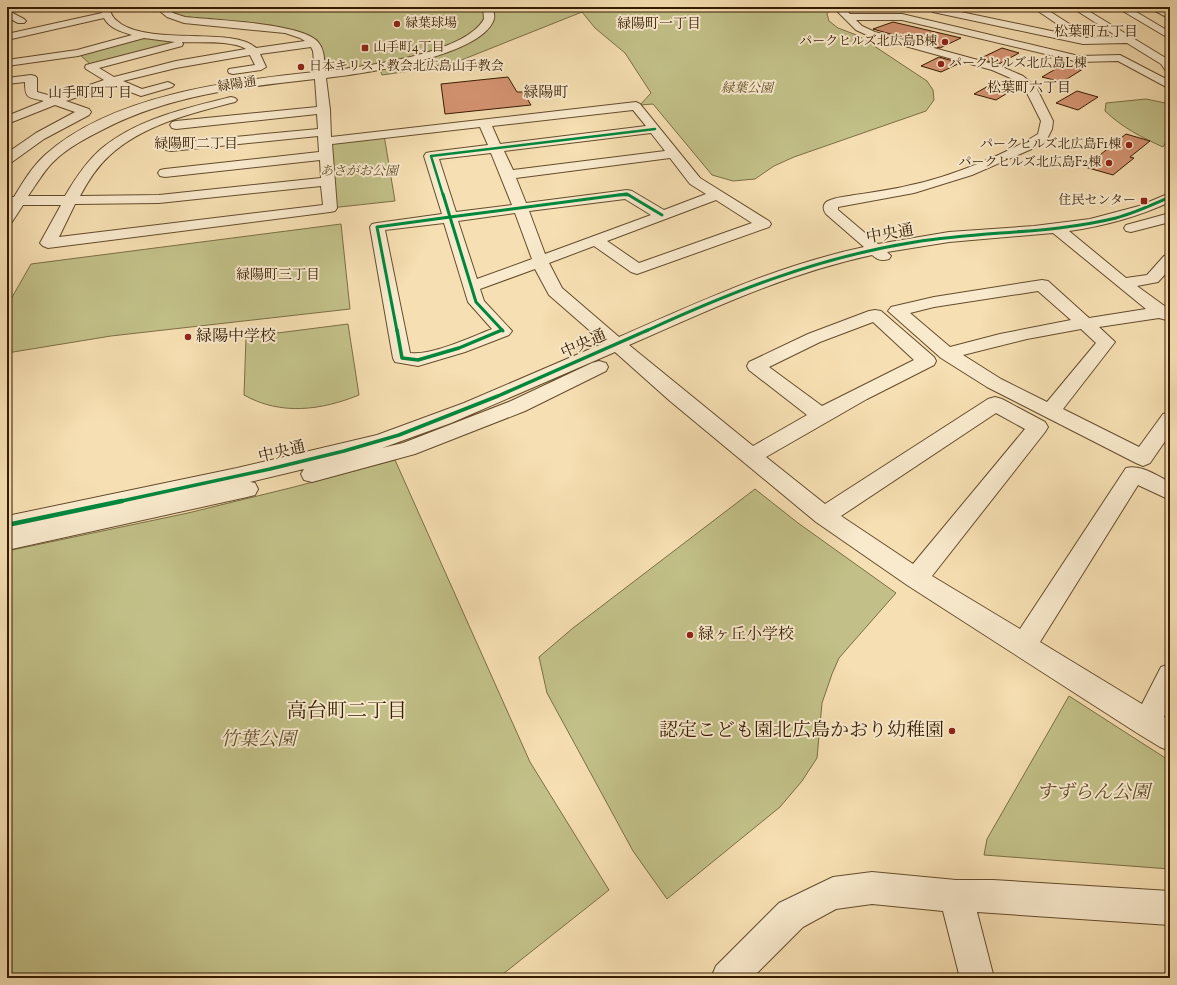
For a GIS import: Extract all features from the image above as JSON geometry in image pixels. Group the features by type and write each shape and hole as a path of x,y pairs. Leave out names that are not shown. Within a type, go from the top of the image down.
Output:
{"street":[{"path":"7,10 20,7"},
{"path":"160,7 170,15 184,20 286,30 304,36 314,43 318,51 321,75 321,89 324,110 326,136 330,208 48,243 70,200 92,166 108,150 141,129 176,120 324,110"},
{"name":"緑陽通","path":"7,219 13,201 43,166 65,147 92,130 118,117 164,101 217,88 392,65 422,58 472,37 484,27 489,18 488,7"},
{"path":"838,7 859,28 872,34 996,68 1019,78 1030,87 1047,121 1043,136 1029,145 967,172 914,189 839,202 831,205 831,210 881,254"},
{"path":"875,7 884,16"},
{"path":"926,7 1025,30 1088,41 1129,40"},
{"path":"959,7 971,17"},
{"path":"1037,7 1088,41"},
{"path":"1076,7 1164,62 1170,69"},
{"path":"1121,7 1170,36"},
{"path":"1133,7 1170,28"},
{"path":"1153,7 1170,16"},
{"path":"7,38 105,11 109,21 130,32 191,40 214,40 244,44 255,52 261,68 224,73"},
{"path":"7,13 24,20 7,24"},
{"path":"847,17 884,16 917,20 1079,58 1156,57"},
{"path":"1008,16 1025,30"},
{"path":"7,63 78,53 144,35 184,20"},
{"path":"103,31 118,27"},
{"path":"182,81 140,93 113,81 90,67 191,40"},
{"path":"7,120 55,101 113,81 198,60 314,43"},
{"path":"34,59 36,48"},
{"path":"1120,58 1170,86"},
{"path":"7,81 31,78 31,94 85,112 40,136 7,159"},
{"path":"305,91 321,89"},
{"path":"176,120 204,106 246,98"},
{"path":"171,147 485,124 636,106 695,180 717,196 764,224 637,269 597,241"},
{"path":"151,230 176,120"},
{"path":"485,124 508,175 519,208 555,291 751,457 824,516 916,578 1170,737"},
{"path":"655,129 431,156 450,217 471,287 476,302 502,331 459,348 418,360 402,358 377,227 450,217 627,194 662,215"},
{"path":"508,175 675,154"},
{"path":"165,172 327,155"},
{"path":"13,201 159,199 328,181"},
{"path":"471,287 597,241 662,215 717,196"},
{"name":"中央通","path":"1063,233 1118,219 1153,206 1170,197"},
{"name":"中央通","path":"7,525 258,472 334,454 410,431 502,394 726,311 778,290 836,272 881,254 953,249 1063,233 1123,230 1170,217"},
{"path":"1063,233 1123,283 1165,314"},
{"path":"1123,283 1152,279 1170,259"},
{"path":"1050,412 1106,342 1042,285 934,302 897,311 947,354 994,383 1050,412 1143,458 1170,419"},
{"path":"947,354 985,342 1031,332 1086,323 1165,314"},
{"path":"751,457 820,415 883,381 927,361 875,316 814,338 756,366 820,415"},
{"name":"中央通","path":"7,541 196,501 392,455 518,406 622,349"},
{"path":"824,516 995,404 1038,427 916,578"},
{"path":"1024,645 1134,474 1170,492"},
{"path":"1147,723 1170,676"},
{"path":"728,978 791,915 833,893 872,888 956,896 993,896 1170,908"},
{"path":"956,896 976,978"}],"green space":[{"name":"緑葉公園","path":"160,7 838,7 841,10 829,11 827,14 829,21 838,28 859,36 927,81 933,90 934,100 926,111 794,157 774,166 755,179 733,181 712,175 653,104 640,105 651,93 625,53 595,28 582,12 459,61 423,69 382,75 379,68 321,75 314,43 286,30 184,20"},
{"path":"144,35 186,41 90,67 91,65 78,53"},
{"path":"1146,99 1170,104 1170,135 1163,147 1132,132 1105,111 1106,103"},
{"name":"あさがお公園","path":"384,135 395,201 330,208 326,141"},
{"path":"341,224 350,309 111,336 7,353 7,306 31,264"},
{"path":"348,324 359,395 316,407 287,408 258,402 244,395 246,337"},
{"name":"竹葉公園","path":"395,460 530,762 609,890 498,978 7,978 7,551 188,513"},
{"path":"755,489 798,523 896,593 839,658 822,703 817,758 802,781 780,807 667,899 633,851 547,693 539,657 573,628"},
{"name":"すずらん公園","path":"1069,696 1170,761 1170,869 984,855 987,839"}],"building":[{"path":"893,22 961,38 940,48 873,29"},
{"path":"1002,48 1019,53 999,64 979,59"},
{"name":"パークヒルズ北広島L棟","path":"939,57 960,63 941,72 921,66"},
{"path":"1064,64 1083,69 1062,82 1042,77"},
{"path":"508,77 517,92 523,92 531,105 445,114 441,84"},
{"path":"992,84 1014,89 996,100 974,94"},
{"path":"1077,91 1098,97 1078,110 1056,103"},
{"path":"1126,134 1150,141 1130,157 1134,158 1113,175 1085,167"}],"cycle path":[{"path":"655,129 431,156 476,302 503,331 459,348 418,360 402,358 377,227 627,194 662,215"},
{"path":"7,525 205,484 381,441 417,429 498,396 695,309 761,282 841,257 931,239 1062,228 1090,223 1144,209 1170,197"}],"place":[{"name":"緑葉球場","path":"397,24"},
{"name":"パークヒルズ北広島B棟","path":"945,42"},
{"name":"山手町4丁目","path":"365,48"},
{"name":"パークヒルズ北広島L棟","path":"941,64"},
{"name":"日本キリスト教会北広島山手教会","path":"301,67"},
{"name":"パークヒルズ北広島F1棟","path":"1129,145"},
{"name":"パークヒルズ北広島F2棟","path":"1109,163"},
{"name":"住民センター","path":"1144,201"},
{"name":"緑陽中学校","path":"188,337"},
{"name":"緑ヶ丘小学校","path":"690,635"},
{"name":"認定こども園北広島かおり幼稚園","path":"952,731"}],"district":[{"name":"緑陽町一丁目","path":"659,25"},
{"name":"松葉町五丁目","path":"1096,33"},
{"name":"松葉町六丁目","path":"1029,89"},
{"name":"緑陽町","path":"546,93"},
{"name":"山手町四丁目","path":"90,94"},
{"name":"緑陽町二丁目","path":"196,145"},
{"name":"緑陽町三丁目","path":"278,276"},
{"name":"高台町二丁目","path":"347,712"}]}
